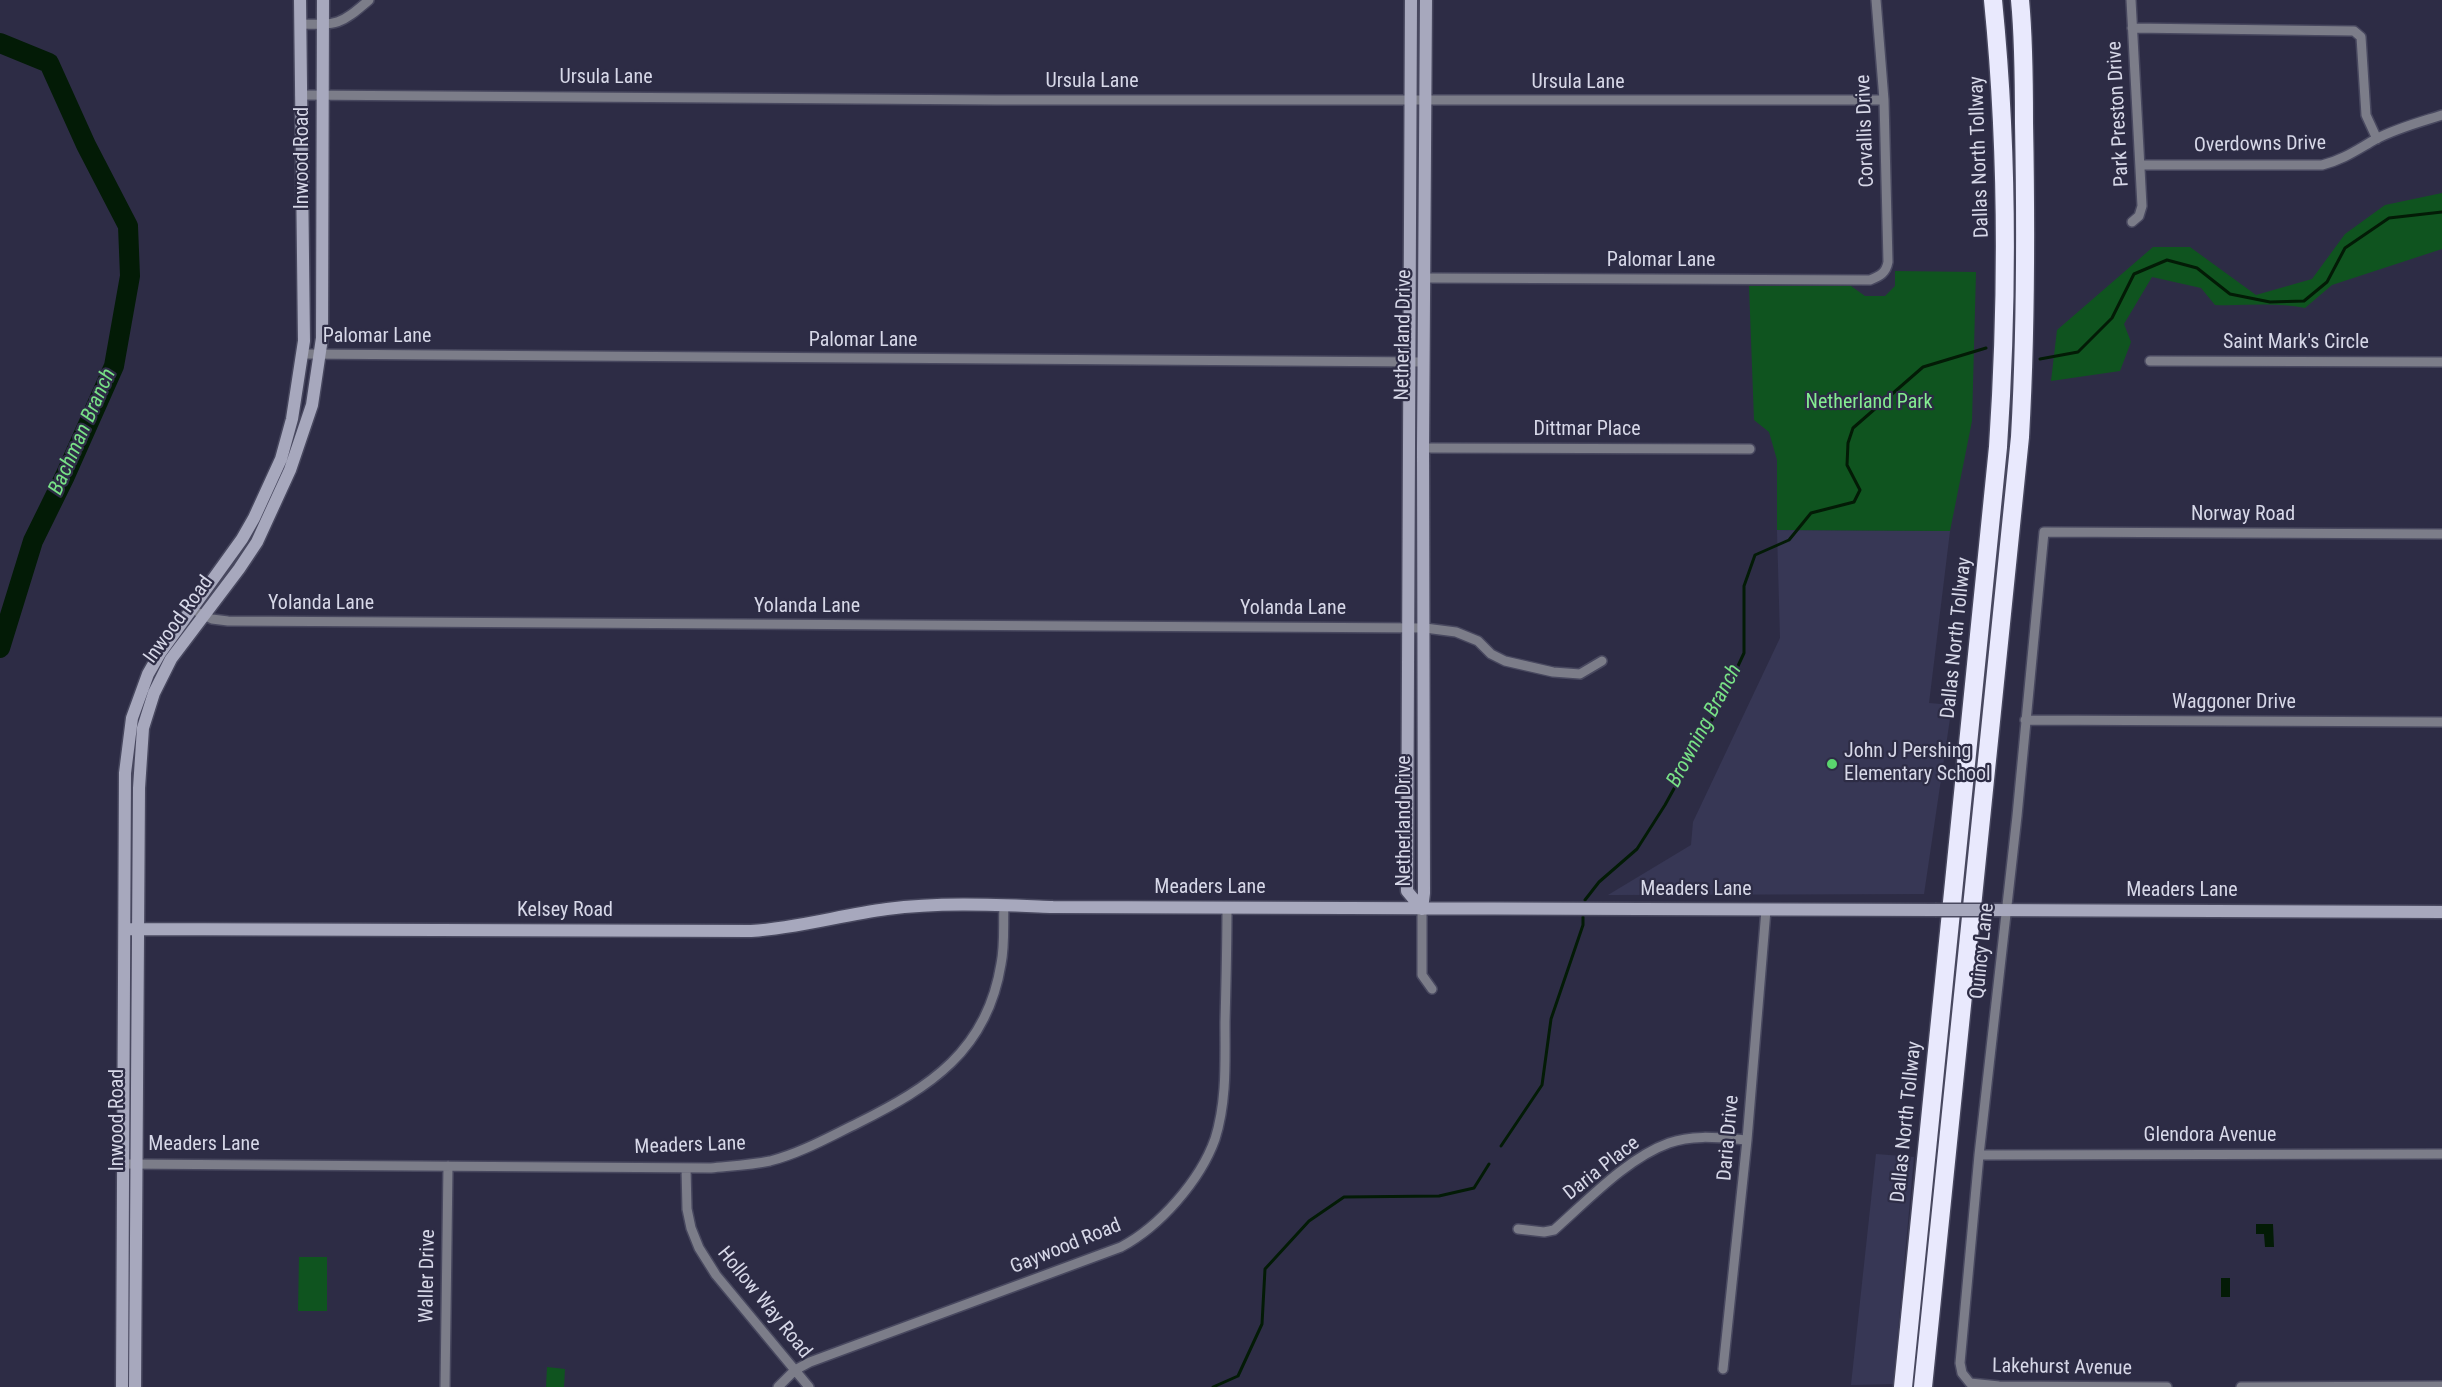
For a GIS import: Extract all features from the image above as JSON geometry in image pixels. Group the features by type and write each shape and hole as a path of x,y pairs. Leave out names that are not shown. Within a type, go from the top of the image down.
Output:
{"highway":[{"name":"Dallas North Tollway","path":"1903,1387 1992,523 2000,424 2006,211 2003,123 1993,0"},
{"path":"1923,1387 2020,437 2027,203 2020,0"}],"street":[{"name":"Inwood Road","path":"135,1387 129,1321 124,1164 126,753 132,718 148,674 242,538 281,459 292,419 303,354 300,0"},
{"name":"Inwood Road","path":"122,1387 129,1321 138,1164 140,755 148,710 161,676 257,542 281,494 309,415 320,354 323,0"},
{"path":"300,24 333,25 346,19 369,0"},
{"name":"Netherland Drive","path":"1411,0 1407,891 1422,909"},
{"name":"Netherland Drive","path":"1422,909 1424,893 1423,362 1426,0"},
{"name":"Corvallis Drive","path":"1876,0 1884,100 1888,262"},
{"name":"Park Preston Drive","path":"2131,0 2142,206 2139,216 2132,222"},
{"path":"2132,28 2354,31 2361,37 2366,115 2378,139"},
{"name":"Ursula Lane","path":"300,95 1411,101 1884,100"},
{"name":"Overdowns Drive","path":"2140,165 2322,165 2341,160 2404,127 2442,115"},
{"path":"1409,232 1425,232"},
{"name":"Palomar Lane","path":"1425,278 1870,280 1886,270 1888,262"},
{"name":"Palomar Lane","path":"303,354 1423,362"},
{"name":"Saint Mark's Circle","path":"2150,361 2442,362"},
{"name":"Dittmar Place","path":"1423,448 1750,448"},
{"path":"267,489 281,494"},
{"name":"Norway Road","path":"2044,532 2442,534"},
{"name":"Quincy Lane","path":"1962,1373 1960,1363 1979,1155 2044,532"},
{"name":"Yolanda Lane","path":"192,609 212,619 238,621 1425,628 1456,632 1478,641 1491,654 1504,661 1553,672 1580,674 1602,661"},
{"name":"Waggoner Drive","path":"2025,720 2442,722"},
{"path":"126,753 140,755"},
{"name":"Kelsey Road","path":"125,929 751,931 785,929 887,909 954,904 1004,905"},
{"name":"Meaders Lane","path":"124,1164 686,1168 743,1166 790,1154 888,1108 940,1075 971,1040 992,1000 1001,964 1004,905 1422,909 2442,912"},
{"name":"Gaywood Road","path":"778,1387 795,1370 810,1362 1121,1247 1147,1230 1170,1209 1201,1166 1214,1140 1221,1114 1225,1083 1227,908"},
{"path":"1422,909 1422,975 1432,989"},
{"name":"Daria Drive","path":"1723,1369 1748,1140 1766,910"},
{"name":"Daria Place","path":"1518,1229 1544,1232 1554,1230 1633,1162 1668,1143 1705,1138 1748,1140"},
{"name":"Glendora Avenue","path":"1979,1155 2442,1154"},
{"name":"Waller Drive","path":"445,1387 448,1166"},
{"name":"Hollow Way Road","path":"686,1168 687,1209 699,1248 716,1275 809,1387"},
{"name":"Lakehurst Avenue","path":"1962,1373 1970,1383 1999,1386 2167,1387"},
{"path":"2241,1387 2442,1386"}],"shaded area":[{"name":"John J Pershing Elementary School","path":"1777,530 1950,531 1929,703 1952,705 1924,894 1608,895 1691,845 1693,822 1780,638"},
{"path":"1876,1154 1914,1157 1893,1384 1851,1385"},
{"path":"2256,1224 2273,1224 2274,1247 2265,1247 2264,1234 2256,1234"},
{"path":"2221,1278 2230,1278 2230,1297 2221,1297"}],"green space":[{"path":"2442,193 2442,249 2332,285 2305,308 2272,305 2215,305 2201,288 2152,277 2124,324 2131,342 2120,371 2051,381 2057,330 2153,247 2190,247 2256,295 2312,279 2345,234 2385,205"},
{"name":"Netherland Park","path":"1895,271 1976,272 1972,421 1950,531 1777,530 1777,460 1769,432 1754,420 1749,286 1851,286 1865,296 1885,296 1895,286"},
{"path":"299,1257 327,1257 327,1311 298,1311"},
{"path":"547,1367 565,1369 564,1387 546,1387"}],"waterway":[{"name":"Bachman Branch","path":"0,43 49,63 86,145 128,226 130,276 114,366 33,541 0,648"},
{"name":"Browning Branch","path":"2040,359 2078,352 2112,318 2134,274 2167,260 2197,268 2230,294 2270,302 2304,301 2327,282 2345,248 2389,218 2442,212"},
{"name":"Browning Branch","path":"1585,900 1599,882 1637,849 1665,805 1719,707 1744,653 1744,586 1755,555 1789,540 1811,513 1854,502 1860,490 1847,465 1848,443 1853,428 1923,367 1986,348"},
{"name":"Browning Branch","path":"1501,1146 1542,1085 1551,1019 1583,925 1583,917"},
{"name":"Browning Branch","path":"1213,1387 1238,1376 1262,1324 1265,1269 1309,1221 1344,1197 1439,1196 1474,1188 1489,1164"}],"place":[{"name":"John J Pershing Elementary School","path":"1832,764"}]}
